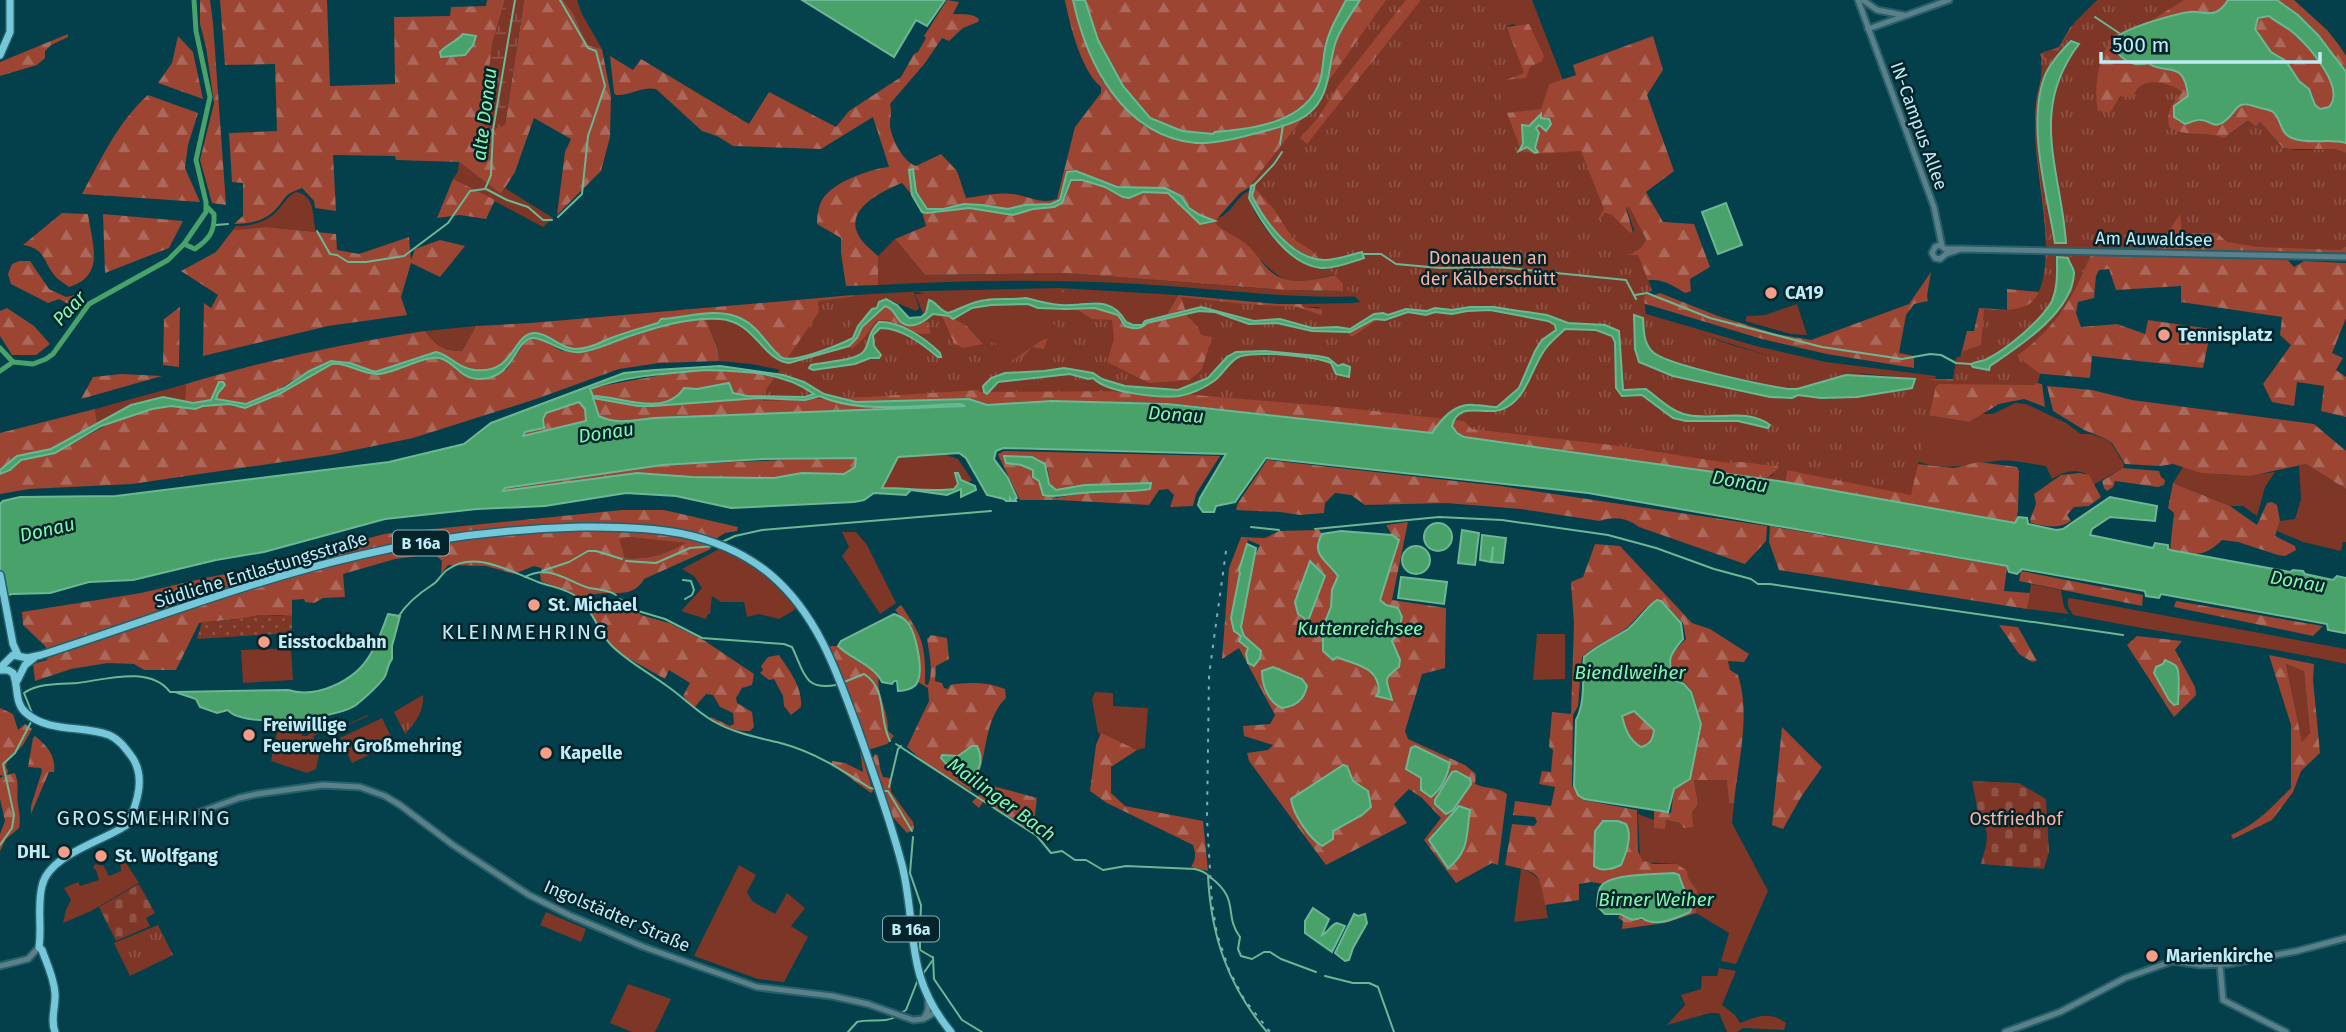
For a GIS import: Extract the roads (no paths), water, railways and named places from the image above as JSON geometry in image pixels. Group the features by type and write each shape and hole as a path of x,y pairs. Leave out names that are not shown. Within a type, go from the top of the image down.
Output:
{"main road":[{"path":"0,55 10,32 10,0"},
{"name":"Südliche Entlastungsstraße","path":"19,658 41,655 303,569 361,554 426,542 524,530 600,527 664,529 711,540 750,559 771,575 802,607 826,648 867,755 902,867 915,961 928,997"},
{"path":"0,575 13,644 19,658"},
{"name":"B 16a","path":"8,670 19,658"},
{"name":"B 16a","path":"8,670 19,658"},
{"path":"8,670 17,683 20,705 32,717 57,726 109,735 120,743 136,764 140,776 130,821 126,826 83,845 50,871 42,886 39,947 54,989 52,1031"},
{"name":"B 16a","path":"928,997 951,1032"}],"street":[{"name":"IN-Campus Allee","path":"1857,0 1934,207 1943,248"},
{"path":"1863,0 1884,13 1906,15"},
{"path":"1868,29 1949,0"},
{"name":"Am Auwaldsee","path":"1943,248 2346,257"},
{"name":"Ingolstädter Straße","path":"130,821 188,818 239,798 323,785 346,785 366,789 400,805 453,845 529,895 604,931 673,958 766,989 832,996 913,1020 936,1012"},
{"path":"2005,1032 2060,1012 2125,978 2173,961 2220,965 2297,951 2346,938"},
{"path":"0,965 28,959 39,947"},
{"path":"2220,965 2223,1000 2286,1032"},
{"path":"924,1018 928,1010 928,997"}],"water":[{"path":"802,0 945,0 927,26 916,20 894,57"},
{"path":"1073,0 1085,0 1098,40 1123,86 1150,118 1182,131 1213,134 1261,126 1290,115 1303,106 1320,81 1328,36 1346,0 1360,0 1336,41 1328,80 1321,98 1308,114 1274,129 1218,142 1196,143 1170,137 1148,127 1129,112 1112,93 1088,48"},
{"path":"2228,0 2277,0 2298,15 2318,35 2346,72 2346,143 2292,138 2285,133 2273,112 2244,104 2219,124 2199,120 2185,124 2174,117 2174,106 2188,96 2183,77 2173,70 2148,63 2131,63 2117,52 2113,40 2119,35 2160,19 2189,12 2213,13 2220,10","holes":["2269,16 2296,35 2325,70 2333,90 2329,107 2320,109 2315,105 2309,89 2299,81 2286,61 2271,52 2255,29 2258,18"]},
{"path":"463,34 476,36 465,55 441,57 440,52"},
{"path":"2071,41 2079,44 2064,69 2055,93 2051,117 2054,166 2066,243 2055,243 2040,162 2037,120 2043,81 2059,54"},
{"path":"1541,114 1541,118 1549,119 1551,124 1546,131 1539,125 1536,128 1539,133 1535,148 1538,152 1535,153 1527,147 1519,151 1523,144 1522,125 1529,126"},
{"path":"913,169 916,192 927,209 943,209 964,204 1008,209 1024,205 1051,204 1060,200 1067,172 1076,171 1117,187 1165,188 1181,196 1189,208 1215,221 1200,224 1168,193 1143,192 1129,198 1082,180 1071,180 1062,203 1054,207 1013,215 969,208 927,213 922,212 912,195 909,170"},
{"path":"1255,184 1252,196 1272,227 1301,253 1324,260 1362,252 1364,258 1326,268 1298,260 1278,242 1255,209 1249,198 1251,186"},
{"path":"1726,203 1742,245 1718,254 1702,212"},
{"path":"2057,257 2068,258 2074,273 2071,287 2054,315 2029,339 1990,366 1989,370 1973,367 1971,364 1987,359 2013,342 2047,309 2055,290"},
{"name":"Donau","path":"1026,298 1060,305 1105,304 1113,307 1126,322 1133,325 1142,325 1145,321 1201,307 1254,321 1280,319 1312,328 1350,329 1374,314 1388,315 1406,309 1427,311 1435,308 1452,310 1493,307 1547,315 1568,323 1605,325 1619,331 1623,390 1646,389 1671,408 1688,415 1751,417 1770,425 1768,428 1738,421 1686,421 1673,418 1642,395 1622,396 1616,388 1615,342 1612,336 1596,330 1565,329 1546,348 1525,388 1514,402 1499,410 1461,413 1452,426 1464,437 1785,482 2015,523 2018,517 2027,518 2028,524 2056,530 2063,529 2110,497 2157,506 2155,521 2110,517 2092,529 2090,535 2153,548 2155,543 2168,545 2170,550 2290,572 2303,571 2305,574 2333,580 2337,576 2346,578 2346,630 2345,633 2328,630 2327,624 2161,594 2159,598 2146,596 2145,591 2022,569 2017,574 2009,572 2007,566 1588,493 1266,458 1235,502 1216,506 1214,512 1203,512 1198,505 1200,498 1226,454 1003,448 996,451 994,459 1008,478 1016,501 987,495 966,458 959,453 898,457 882,488 954,489 958,484 955,473 958,473 961,480 975,486 976,490 961,497 961,489 947,495 911,490 906,495 874,493 864,500 854,502 731,508 676,496 626,493 545,506 477,509 385,519 264,552 216,560 133,580 89,582 50,593 0,597 0,504 3,501 20,497 116,496 389,462 464,444 491,423 624,373 720,366 783,375 804,382 824,394 856,402 969,399 987,405 1052,401 1168,404 1432,433 1445,417 1461,406 1497,407 1519,388 1542,340 1556,330 1555,325 1548,321 1490,310 1452,314 1435,312 1426,315 1408,312 1385,320 1374,319 1350,332 1312,331 1277,323 1249,324 1215,312 1199,311 1134,328 1125,326 1118,315 1095,308 1038,308 1028,304 972,308 953,319 933,314 910,326 901,322 891,309 885,306 862,327 849,346 789,363 772,355 750,333 732,321 684,321 581,352 566,350 532,338 521,346 500,373 480,379 467,376 439,358 425,359 378,374 332,364 279,394 245,408 229,404 195,409 171,406 152,409 101,426 55,453 21,460 10,470 0,474 0,470 17,456 51,449 131,405 163,397 193,403 211,400 219,382 225,385 216,399 246,404 284,388 309,371 331,361 350,363 375,372 436,352 469,369 488,370 506,360 522,339 535,333 545,335 569,348 580,349 658,323 661,319 712,313 733,315 742,319 781,357 787,359 817,353 853,338 858,326 872,309 886,299 897,305 909,318 921,317 926,313 929,300 948,313 981,301","holes":["705,370 748,372 789,381 814,394 805,397 747,396 733,393 729,383 697,389 684,388 675,397 654,404 593,396 590,389 632,378","820,396 835,402 870,407 965,406 619,421 599,416 593,398 638,406 759,398 805,400","579,402 585,409 586,421 523,436 525,432 544,428 543,419 546,413","856,458 855,467 844,474 802,473 774,478 637,473 503,491 505,488 662,465 763,459"]},
{"path":"1634,315 1643,318 1646,341 1654,353 1679,364 1739,379 1797,389 1846,375 1915,379 1912,388 1857,397 1821,398 1798,395 1792,398 1770,397 1673,376 1639,362 1635,349"},
{"path":"879,322 895,324 920,336 940,353 941,357 904,333 880,328 873,335 874,346 881,355 879,358 813,370 809,368 811,365 860,354"},
{"path":"1265,351 1328,358 1338,366 1343,364 1350,367 1349,377 1336,374 1331,363 1323,360 1260,354 1237,358 1210,384 1179,396 1121,391 1093,378 1070,374 998,382 987,394 983,386 991,378 1005,373 1064,368 1093,373 1102,379 1125,386 1178,390 1208,378 1227,357 1236,352"},
{"path":"1004,456 1032,457 1045,464 1049,484 1056,490 1085,485 1151,483 1150,489 1043,495 1039,481 1033,477 1033,470 1006,463"},
{"path":"1438,523 1448,527 1452,537 1448,547 1438,551 1428,547 1424,537 1428,527"},
{"path":"1462,530 1479,533 1475,565 1458,563"},
{"name":"Kuttenreichsee","path":"1341,531 1392,535 1399,540 1380,600 1386,605 1398,608 1402,617 1398,633 1392,641 1400,660 1399,667 1387,681 1392,700 1376,696 1379,692 1378,683 1365,668 1337,657 1333,660 1323,651 1323,627 1338,576 1321,557 1318,547 1322,534"},
{"path":"1482,535 1506,538 1503,563 1492,562 1493,547 1491,562 1480,560"},
{"path":"1247,544 1256,548 1241,627 1244,636 1261,651 1254,666 1248,663 1248,648 1239,641 1241,636 1234,631 1231,618 1239,570"},
{"path":"1416,546 1426,550 1430,560 1426,570 1416,574 1406,570 1402,560 1406,550"},
{"path":"1310,561 1325,576 1308,621 1298,614 1295,602"},
{"path":"1401,577 1447,582 1444,604 1398,598"},
{"name":"Biendlweiher","path":"1661,601 1681,623 1683,639 1672,654 1670,667 1674,680 1684,684 1691,692 1701,724 1690,779 1674,789 1668,812 1584,799 1578,795 1574,786 1576,720 1582,697 1584,657 1628,629 1653,603","holes":["1634,711 1654,730 1651,741 1641,747 1628,734 1622,716"]},
{"path":"388,614 400,616 392,646 392,659 385,676 363,699 346,710 290,720 251,719 237,716 228,710 217,713 200,707 196,699 175,692 311,692 334,686 355,673 370,655"},
{"path":"894,614 905,620 911,628 920,670 916,685 900,691 897,681 892,684 882,682 874,671 838,646 841,641"},
{"path":"2165,660 2178,669 2178,704 2174,705 2154,673 2156,667"},
{"path":"1273,667 1302,679 1307,686 1304,695 1295,704 1282,708 1270,697 1263,682 1262,671"},
{"path":"972,746 977,746 980,759 979,767 972,778 955,771 941,758 942,755 958,756"},
{"path":"1415,746 1450,763 1443,782 1431,797 1421,790 1421,778 1406,769 1411,748"},
{"path":"1343,765 1347,766 1353,781 1368,791 1371,807 1333,831 1333,839 1322,846 1302,825 1291,799"},
{"path":"1456,771 1470,779 1471,784 1453,810 1446,814 1435,804 1435,800 1452,772"},
{"path":"1459,806 1470,810 1467,835 1464,849 1448,868 1429,840"},
{"path":"1603,821 1618,821 1626,824 1628,829 1628,844 1621,865 1614,868 1600,869 1594,866 1595,831"},
{"name":"Birner Weiher","path":"1637,875 1679,875 1692,907 1690,912 1666,921 1653,922 1642,918 1632,920 1620,914 1605,914 1597,906 1600,889 1609,881"},
{"path":"1313,908 1329,919 1322,935 1337,923 1345,926 1332,952 1305,933 1305,921"},
{"path":"1354,914 1365,914 1367,923 1349,960 1345,961 1335,953"}],"waterway":[{"name":"Paar","path":"0,348 13,362 33,364 46,359 53,354 89,304 168,260 184,244 206,212 196,160 210,97 196,31 194,0"},
{"name":"alte Donau","path":"317,231 330,254 348,262 404,256 448,223 470,191 485,189 491,175 493,130 515,0"},
{"path":"558,217 582,194 588,136 605,86 596,51 588,48 560,0"},
{"path":"2095,17 2119,33"},
{"path":"1280,144 1283,125"},
{"path":"1255,184 1282,152"},
{"path":"486,189 528,207 543,220 552,220"},
{"name":"Paar","path":"184,244 195,249 210,234 214,214 207,207"},
{"name":"alte Donau","path":"215,225 228,224"},
{"path":"1364,254 1381,254 1396,264 1440,268 1498,267 1626,280 1636,299"},
{"path":"1635,295 1647,293 1710,318 1822,347 1902,359 1930,354 1941,355 1956,363 1971,364"},
{"name":"Paar","path":"0,371 13,362"},
{"path":"722,542 762,530 991,511"},
{"path":"1315,529 1439,517 1502,520 1608,535 1751,579 1758,584 2123,635"},
{"path":"1251,527 1279,530"},
{"path":"626,561 656,563 690,548 714,546"},
{"path":"542,571 569,562 588,551 622,559"},
{"path":"398,617 413,599 458,564 481,562 504,568 573,594 587,608 611,645 713,721 739,732 807,752 875,789"},
{"name":"Mailinger Bach","path":"525,577 534,573 550,573 616,595"},
{"path":"683,580 691,581 694,590 692,595 685,599"},
{"name":"Mailinger Bach","path":"620,599 638,611 665,619 702,638 784,644 792,647 802,671 811,682 825,686 836,685"},
{"name":"Mailinger Bach","path":"844,682 864,674 872,680 880,696 890,741"},
{"name":"Mailinger Bach","path":"32,713 24,693 49,685 139,676 151,679 170,692 175,692"},
{"name":"Mailinger Bach","path":"0,845 12,828 14,815 3,764 15,753 31,722"},
{"name":"Mailinger Bach","path":"896,744 1037,836 1051,853 1062,851 1075,860 1086,860 1103,870 1126,866 1195,869 1203,872 1219,885 1229,900 1232,921 1240,937 1238,949 1241,956 1252,959 1264,952 1270,952 1316,972"},
{"path":"889,787 901,746"},
{"path":"884,791 888,791 912,831"},
{"path":"913,837 910,873 921,905 920,933"},
{"path":"1208,876 1213,919 1224,959 1242,997 1267,1032"},
{"path":"920,935 920,950 932,957"},
{"path":"933,957 934,979 962,1020 982,1032"},
{"path":"923,974 932,961"},
{"name":"Mailinger Bach","path":"1325,976 1378,987 1394,1032"},
{"path":"901,1013 906,1010 917,982"},
{"path":"848,1032 857,1022 888,1020 897,1016"}],"railway":[{"path":"1226,551 1209,675 1207,819 1212,903 1217,934 1229,970 1244,999 1270,1032"}],"place":[{"name":"CA19","path":"1771,293"},
{"name":"Tennisplatz","path":"2164,335"},
{"name":"St. Michael","path":"534,605"},
{"name":"Eisstockbahn","path":"264,642"},
{"name":"Freiwillige Feuerwehr Großmehring","path":"249,735"},
{"name":"Kapelle","path":"546,753"},
{"name":"DHL","path":"64,852"},
{"name":"St. Wolfgang","path":"101,856"},
{"name":"Marienkirche","path":"2152,956"}],"district":[{"name":"KLEINMEHRING","path":"525,632"},
{"name":"GROSSMEHRING","path":"144,818"}],"park label":[{"name":"Donauauen an der Kälberschütt","path":"1488,268"},
{"name":"Ostfriedhof","path":"2016,819"}]}
